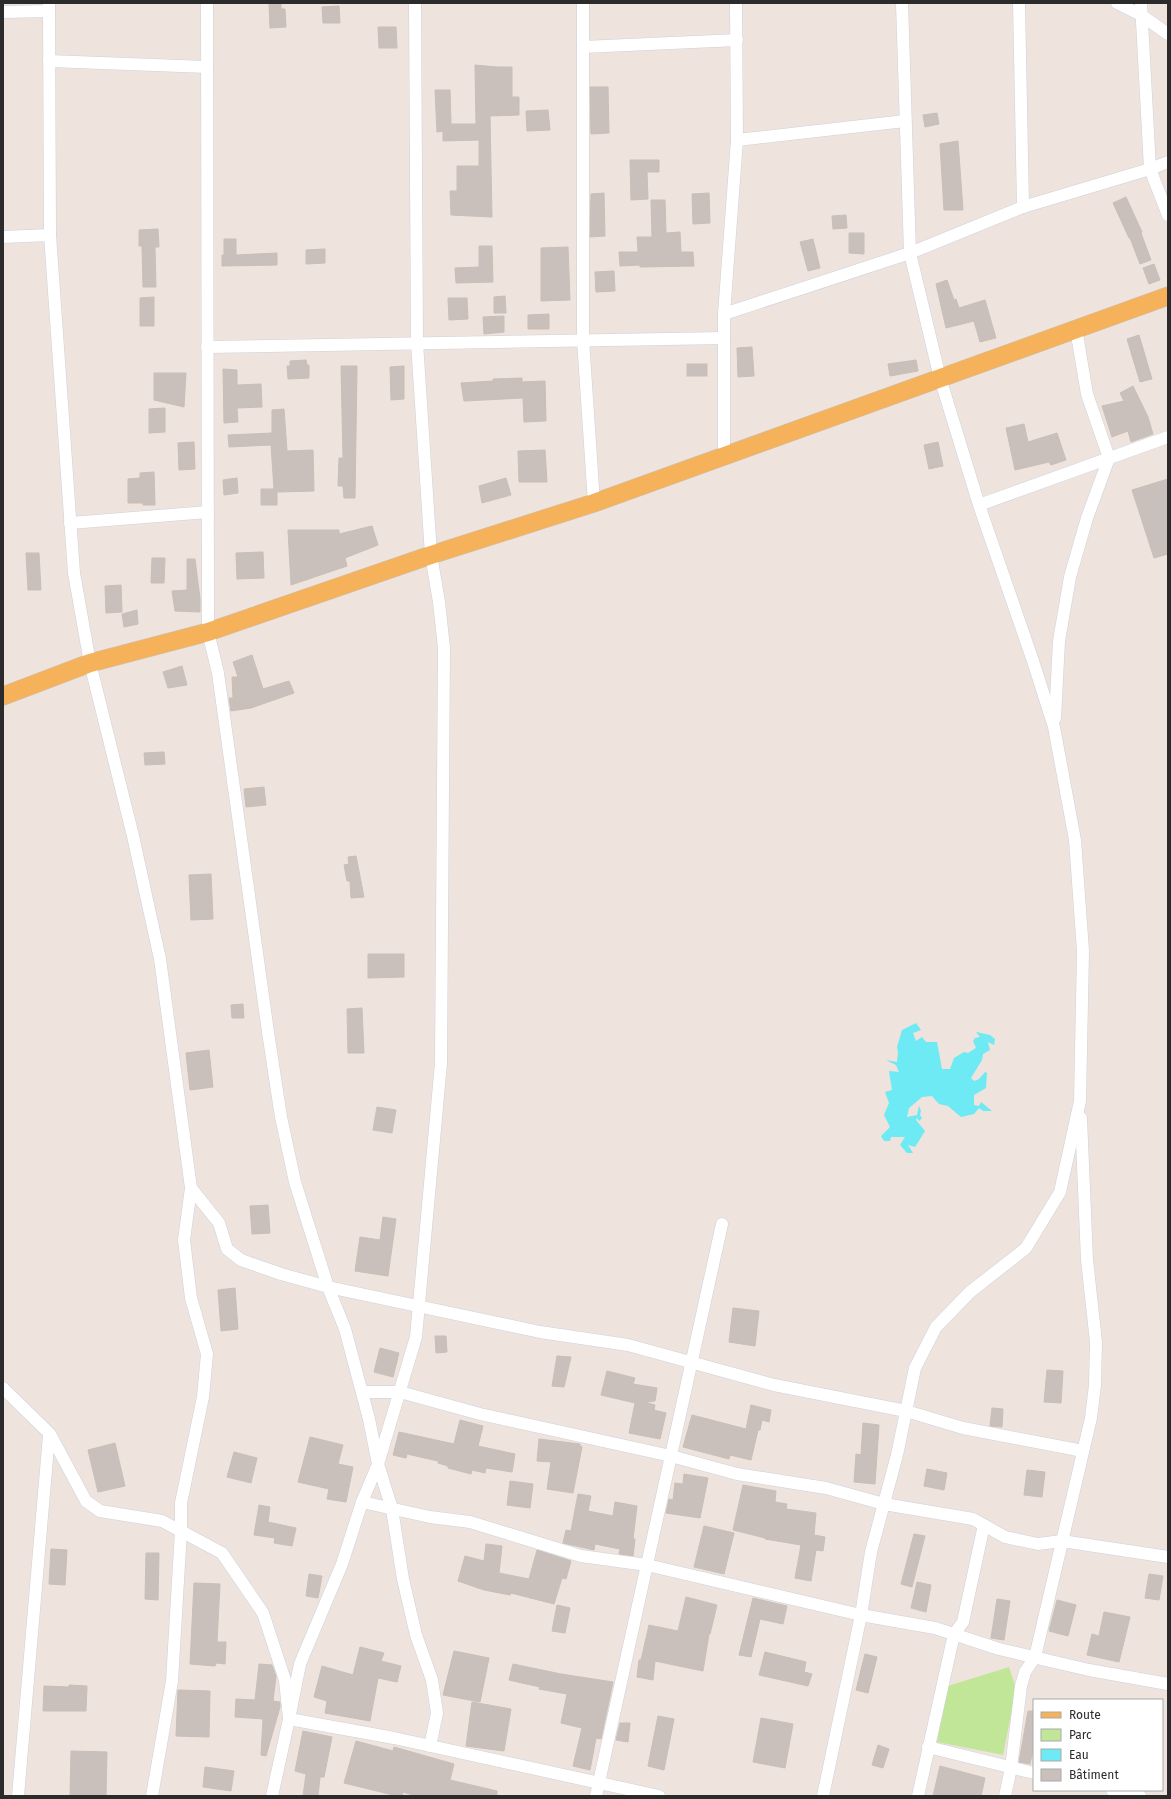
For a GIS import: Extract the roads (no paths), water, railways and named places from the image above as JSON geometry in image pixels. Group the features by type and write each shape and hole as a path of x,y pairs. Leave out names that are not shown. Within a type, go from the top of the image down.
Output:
{"main road":[{"path":"3,696 90,662 208,632 431,555 594,502 1168,296"}],"street":[{"path":"207,3 208,632 218,673 265,1016 295,1182 328,1287 345,1329 362,1392 378,1464 392,1509 403,1579 416,1635 432,1680 437,1713 430,1746"},
{"path":"272,1796 300,1664 342,1564 362,1502 378,1464 416,1336 441,1063 444,648 439,602 431,555 416,343 415,3"},
{"path":"583,3 584,340 594,502"},
{"path":"724,455 724,314 737,140 736,3"},
{"path":"902,3 910,253 940,378 979,505 1033,660 1054,727 1075,840 1083,952 1080,1101 1087,1260 1096,1342 1095,1385 1091,1418 1035,1657 1025,1672 1021,1686 1011,1768 1005,1796"},
{"path":"1019,3 1023,207"},
{"path":"1117,3 1141,15 1168,34"},
{"path":"1141,3 1150,169 1168,215"},
{"path":"3,12 49,7 50,235 74,573 90,662 133,836 160,959 192,1188 184,1240 191,1298 206,1354 203,1397 181,1502 181,1531 172,1681 152,1796"},
{"path":"583,47 737,40"},
{"path":"49,61 208,67"},
{"path":"737,140 905,121"},
{"path":"724,314 910,253 1023,207 1150,169 1168,162"},
{"path":"3,237 50,235"},
{"path":"1054,727 1059,641 1070,577 1087,518 1109,458 1088,394 1076,329"},
{"path":"208,347 724,338"},
{"path":"979,505 1168,437"},
{"path":"70,523 208,512"},
{"path":"823,1796 861,1615 871,1552 897,1455 915,1368 936,1327 970,1292 1026,1248 1060,1192 1080,1101"},
{"path":"192,1188 219,1223 227,1249 241,1260 281,1274 328,1287 540,1332 628,1346 774,1385 906,1412 963,1428 1083,1451"},
{"path":"596,1796 722,1224"},
{"path":"3,1388 50,1434 86,1502 100,1511 162,1521 222,1553 263,1613 285,1680 289,1719"},
{"path":"362,1392 400,1392 480,1414 671,1456 737,1474 826,1488 884,1504 973,1519 1006,1537 1038,1544 1062,1541 1168,1557"},
{"path":"18,1796 50,1434"},
{"path":"362,1502 430,1517 470,1522 581,1556 647,1565 861,1615 935,1628 999,1650 1089,1670 1168,1684"},
{"path":"918,1796 954,1634 963,1622 984,1525"},
{"path":"289,1719 430,1746 659,1796"},
{"path":"928,1747 1033,1773"},
{"path":"1117,1791 1140,1796"}],"water":[{"path":"916,1023 921,1030 913,1033 916,1041 922,1037 926,1042 937,1042 942,1069 950,1069 954,1058 964,1052 968,1053 976,1048 973,1041 975,1038 980,1037 976,1032 990,1035 995,1039 994,1045 988,1042 990,1050 983,1054 982,1060 971,1078 974,1081 979,1079 985,1072 987,1073 986,1088 974,1095 974,1105 979,1106 981,1102 992,1111 983,1111 979,1108 974,1114 961,1117 948,1106 939,1104 932,1096 922,1097 909,1108 907,1117 917,1115 919,1106 921,1111 920,1115 922,1118 919,1121 917,1118 916,1120 925,1131 915,1147 908,1145 913,1153 907,1153 900,1145 905,1137 891,1137 890,1141 884,1141 881,1136 890,1127 884,1115 889,1103 885,1092 892,1090 889,1071 899,1072 896,1065 886,1060 897,1062 897,1047 902,1030"}]}
